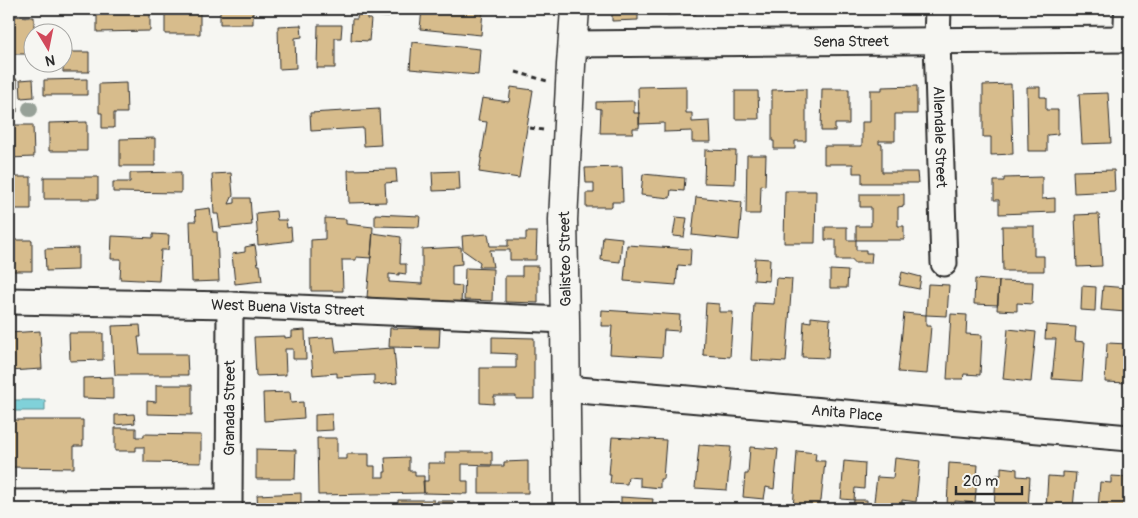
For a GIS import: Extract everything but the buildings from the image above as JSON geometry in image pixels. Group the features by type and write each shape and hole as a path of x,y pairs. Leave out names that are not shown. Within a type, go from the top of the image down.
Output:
{"street":[{"name":"Galisteo Street","path":"567,509 563,220 575,9"},
{"name":"Allendale Street","path":"938,9 937,40 944,263"},
{"name":"Sena Street","path":"572,44 1124,40"},
{"name":"West Buena Vista Street","path":"9,301 230,305 565,320"},
{"name":"Granada Street","path":"229,505 230,305"},
{"name":"Anita Place","path":"566,389 1129,438"},
{"path":"9,502 229,505"}],"lane":[{"path":"1121,9 1124,40"}],"path":[{"path":"516,72 536,79"},
{"path":"530,128 549,131"}],"water":[{"path":"9,400 45,400 45,411 9,411"}]}
